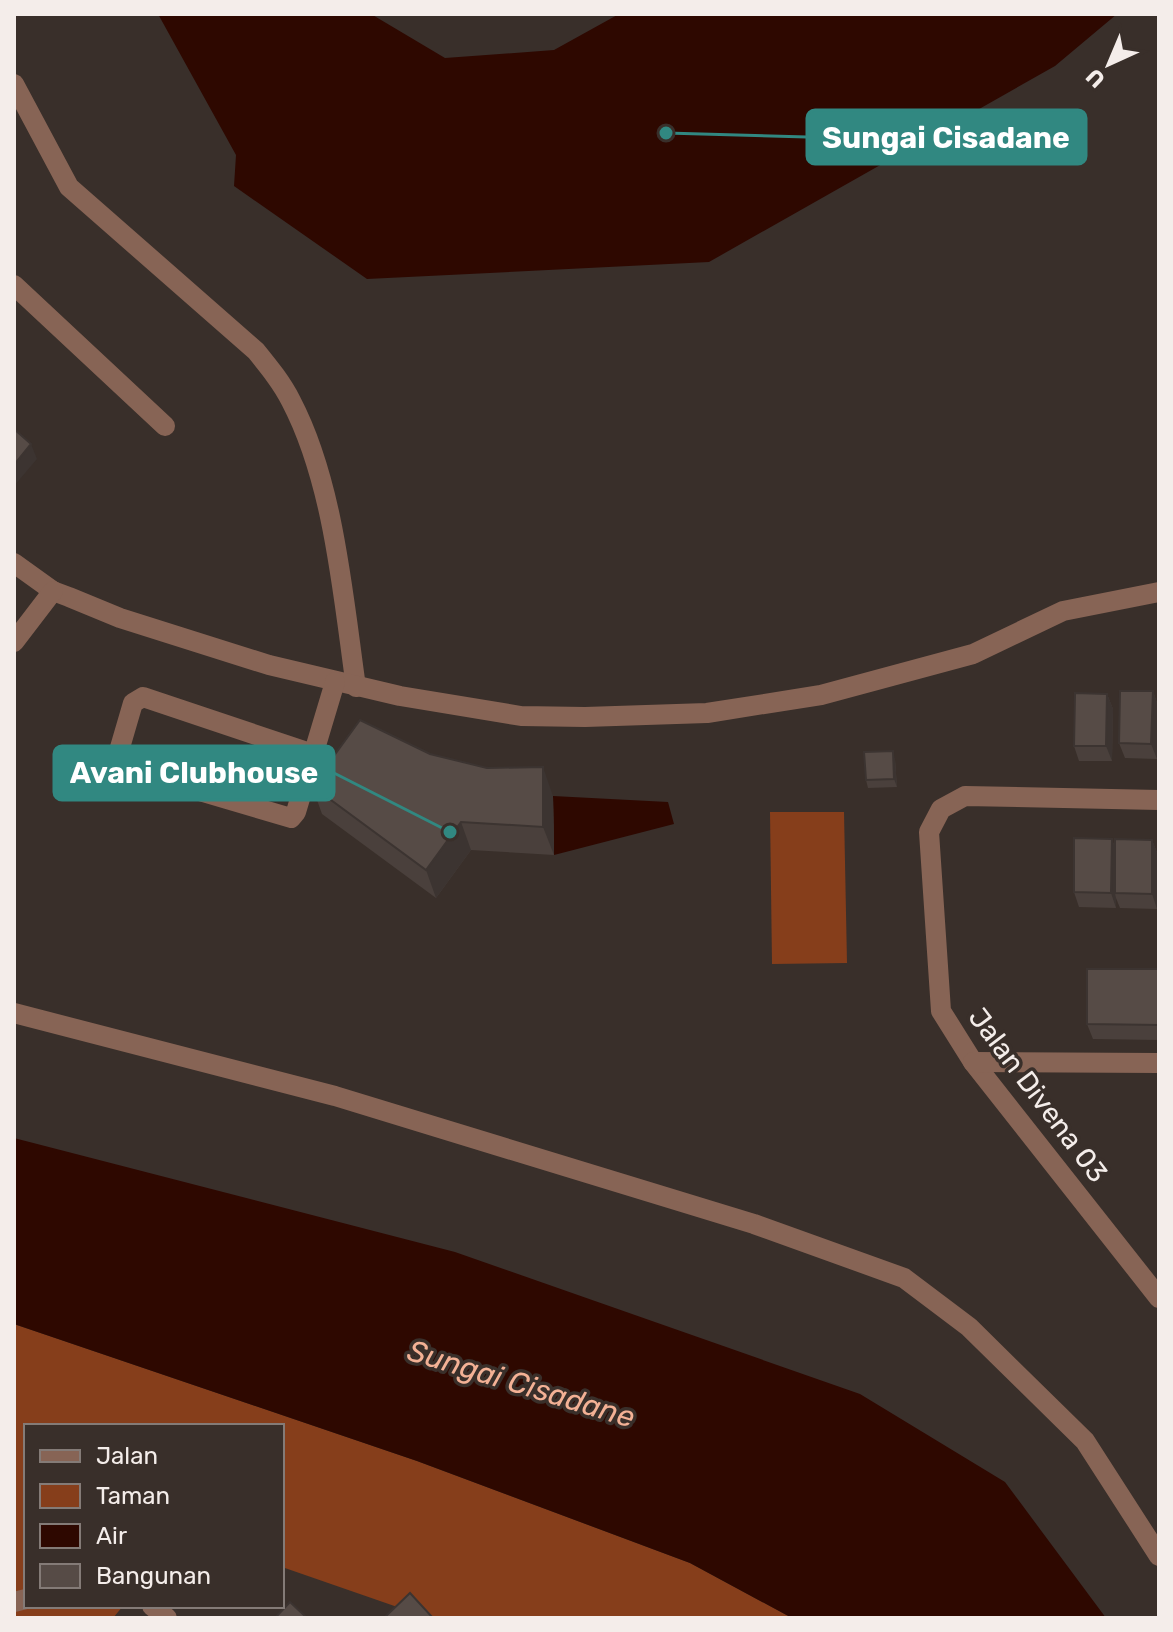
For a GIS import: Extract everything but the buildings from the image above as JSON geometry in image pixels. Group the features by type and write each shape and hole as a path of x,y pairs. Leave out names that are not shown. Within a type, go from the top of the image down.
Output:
{"street":[{"path":"14,84 69,187 256,351 292,402 307,438 333,527 356,687"},
{"path":"14,285 165,426"},
{"path":"14,563 53,591 120,618 269,665 356,687 521,716 612,717 707,713 775,704 884,680 973,654 1063,611 1159,592"},
{"path":"14,642 53,591"},
{"path":"84,757 288,818 296,812 335,682"},
{"path":"114,768 133,703 143,697 313,754"},
{"name":"Jalan Divena 03","path":"1159,800 965,796 941,809 929,832 941,1011 973,1062 1159,1298"},
{"path":"14,1013 335,1096 754,1224 904,1278 969,1327 1085,1441 1159,1556"},
{"path":"973,1062 1159,1063"}],"green space":[{"path":"770,812 844,812 847,963 772,964"},
{"path":"14,1324 417,1461 690,1563 792,1618 429,1618 284,1568 284,1424 24,1424 24,1608 121,1608 113,1618 14,1618"}],"water":[{"path":"158,14 371,14 445,58 554,50 619,14 1117,14 1055,66 709,262 367,279 234,186 236,155"},
{"path":"553,796 668,802 674,824 554,855"},
{"path":"14,1138 455,1252 860,1394 1005,1482 1106,1618 792,1618 690,1563 417,1461 14,1324"}],"place":[{"name":"Sungai Cisadane","path":"666,133"},
{"name":"Avani Clubhouse","path":"450,832"}]}
